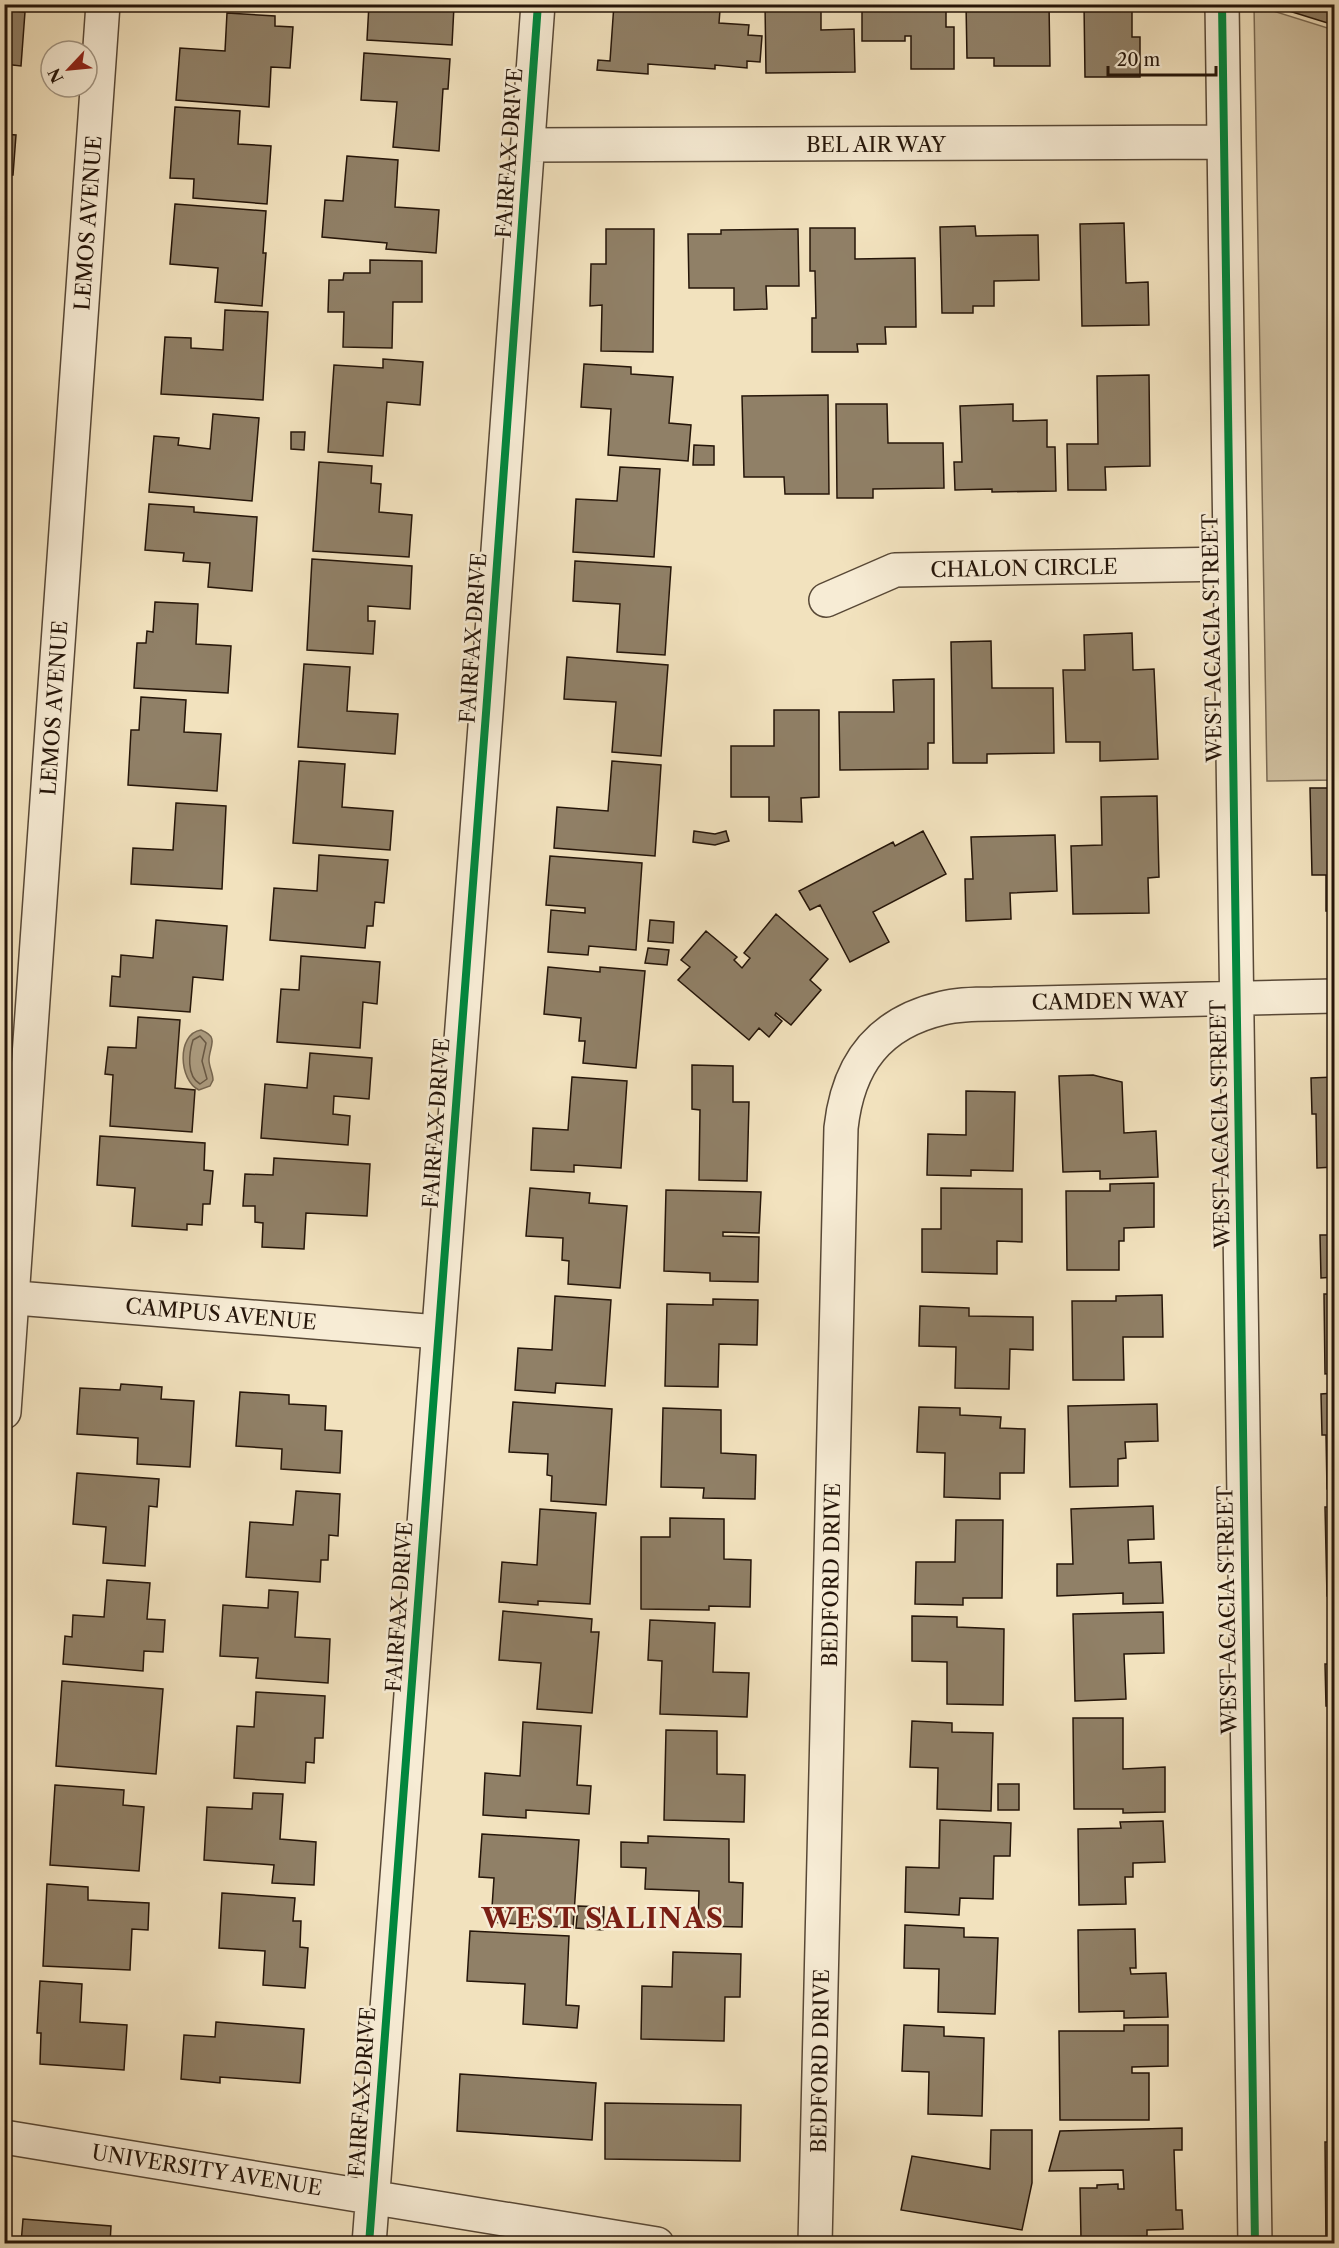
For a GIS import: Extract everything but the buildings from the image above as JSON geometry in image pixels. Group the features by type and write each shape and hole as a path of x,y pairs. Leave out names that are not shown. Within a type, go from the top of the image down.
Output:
{"street":[{"name":"LEMOS AVENUE","path":"4,1412 9,1298 103,4"},
{"name":"FAIRFAX DRIVE","path":"369,2244 538,4"},
{"name":"WEST ACACIA STREET","path":"1222,4 1255,2244"},
{"name":"BEL AIR WAY","path":"528,145 1224,142"},
{"name":"CHALON CIRCLE","path":"826,600 895,570 1229,564"},
{"name":"CAMDEN WAY","path":"993,1004 1335,996"},
{"name":"BEDFORD DRIVE","path":"815,2244 840,1140 844,1102 852,1078 866,1055 881,1038 899,1025 921,1014 945,1007 993,1004"},
{"name":"CAMPUS AVENUE","path":"9,1298 438,1332"},
{"name":"UNIVERSITY AVENUE","path":"4,2137 657,2244"}],"shaded area":[{"path":"1254,5 1334,30 1334,780 1267,781"}],"water":[{"path":"201,1030 212,1039 209,1060 213,1080 210,1086 199,1090 187,1077 183,1058 187,1040 193,1033"}],"cycle path":[{"path":"369,2244 538,4"},
{"path":"1222,4 1255,2244"}],"district":[{"name":"WEST SALINAS","path":"603,1918"}]}
